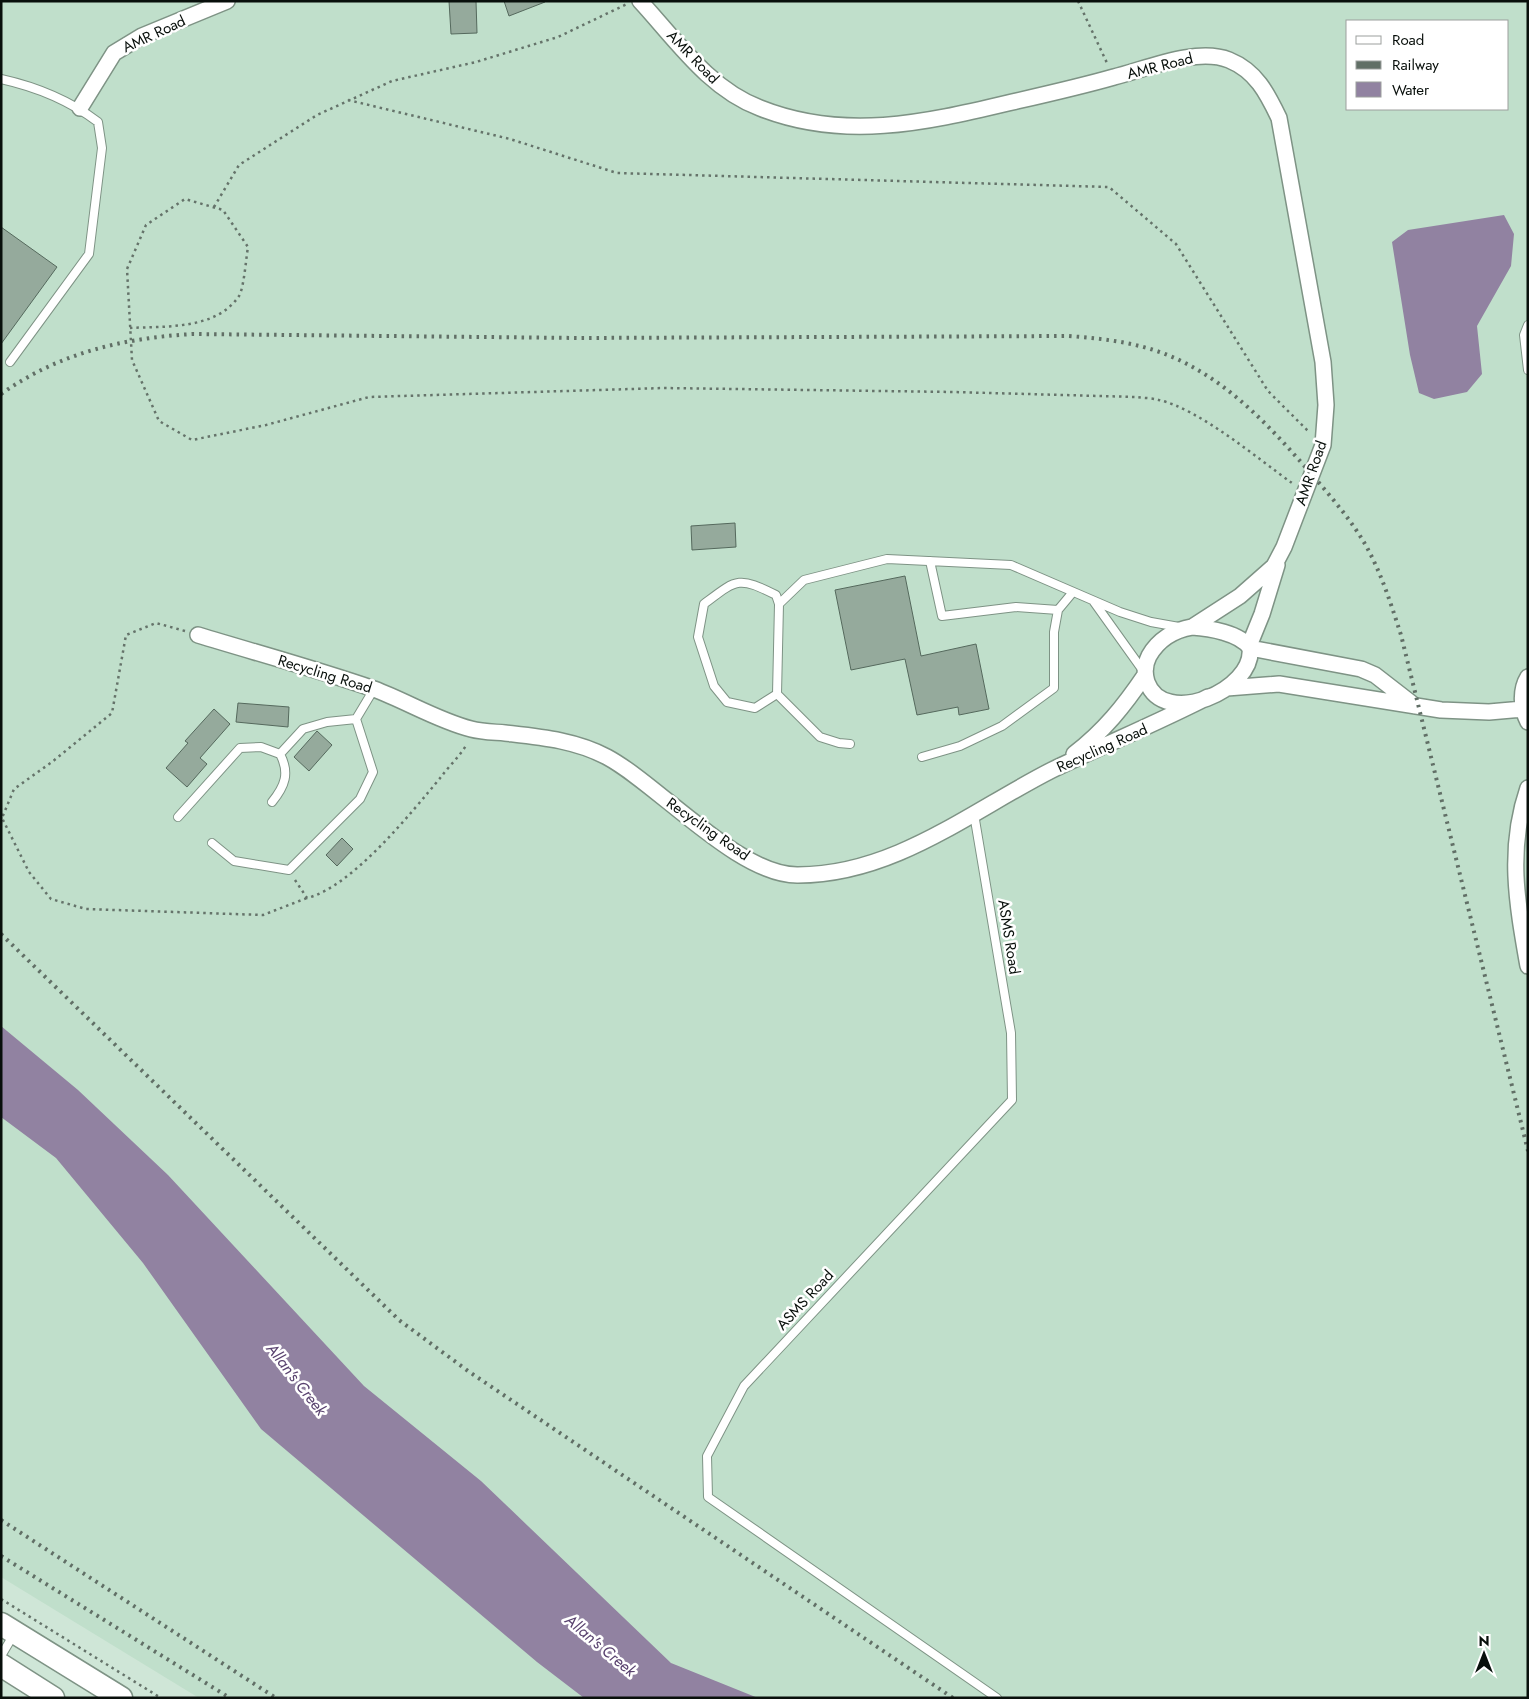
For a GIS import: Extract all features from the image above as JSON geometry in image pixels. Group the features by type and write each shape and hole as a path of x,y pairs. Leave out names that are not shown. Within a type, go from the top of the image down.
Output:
{"main road":[{"path":"8,1628 121,1698"},
{"path":"1,1665 53,1698"}],"street":[{"name":"AMR Road","path":"80,108 114,53 142,36 227,1"},
{"name":"AMR Road","path":"640,1 710,79 736,97 784,117 819,124 852,127 893,126 939,120 1200,56 1228,60 1248,72 1265,88 1279,118 1322,362 1326,405 1322,445 1278,559 1250,647"},
{"name":"AMR Road","path":"1188,627 1221,610 1258,582 1278,559"},
{"path":"1051,771 1105,728 1128,702 1145,674 1149,656 1160,642 1188,627 1222,632 1250,647 1361,669 1375,675 1418,708"},
{"name":"Recycling Road","path":"198,635 374,689 471,729 551,738 573,743 608,758 745,857 781,874 820,874 868,864 939,835 1051,771 1158,723 1208,696"},
{"path":"1145,674 1152,691 1168,702 1188,703 1226,688 1238,679 1248,666 1250,647"},
{"path":"1226,688 1265,684 1288,685 1418,708 1525,716 1522,695 1528,677"},
{"path":"1528,788 1517,826 1515,844 1516,886 1528,966"}],"lane":[{"path":"1,79 32,86 80,108 98,122 102,148 89,254 10,362"},
{"path":"1528,325 1524,341 1528,370"},
{"path":"779,604 804,580 888,559 1011,565 1134,617 1188,627"},
{"path":"930,561 942,616 1016,606 1058,610"},
{"path":"777,694 756,708 726,702 714,686 698,637 704,604 730,585 750,582 776,595 779,604 777,694 820,737 839,743 850,744"},
{"path":"922,757 960,746 1002,726 1054,688 1054,632 1058,610 1073,592"},
{"path":"1093,601 1145,674"},
{"path":"212,843 234,861 289,870 360,799 373,772 356,719 374,689"},
{"path":"280,754 303,729 328,722 356,719"},
{"path":"178,817 240,748 262,747 280,754 286,766 282,789 272,802"},
{"name":"ASMS Road","path":"974,814 1011,1033 1012,1100 744,1386 707,1456 708,1497 997,1698"},
{"path":"1,1656 8,1628"}],"path":[{"path":"214,207 239,165 316,115 392,80 476,62 558,37 633,1"},
{"path":"1078,1 1114,78"},
{"path":"348,100 510,139 617,173 1109,187 1176,244 1268,391 1322,445"},
{"path":"130,328 175,325 214,319 239,296 248,247 223,210 185,199 146,225 127,269 130,328 132,360 159,421 192,440 266,425 369,398 664,388 953,392 1136,398 1159,400 1206,422 1305,492"},
{"path":"198,635 156,623 126,635 112,713 52,762 14,789 2,818 29,872 51,899 86,909 263,916 321,894 367,859 426,795 466,746 471,729"},
{"path":"289,870 307,898"},
{"path":"1,1599 161,1698"}],"shaded area":[{"path":"1,1 1528,1 1528,1698 199,1698 1,1577"}],"water":[{"path":"1504,215 1514,234 1511,266 1477,326 1482,374 1467,392 1434,399 1419,393 1410,355 1392,242 1408,230"},
{"name":"Allan's Creek","path":"1,1026 78,1090 168,1175 364,1386 481,1481 671,1663 758,1698 584,1698 537,1662 261,1429 143,1263 56,1158 1,1117"}],"building":[{"path":"449,1 476,1 477,33 451,34"},
{"path":"504,1 545,1 545,2 509,16"},
{"path":"1,227 57,267 1,344"},
{"path":"735,523 736,547 692,550 691,526"},
{"path":"905,576 921,656 976,644 989,709 959,715 958,707 917,715 905,659 851,670 835,590"},
{"path":"238,703 289,707 288,727 236,722"},
{"path":"214,709 230,724 200,758 207,764 187,787 166,768 188,743 185,741"},
{"path":"317,731 332,745 309,771 294,757"},
{"path":"342,838 353,849 337,866 326,855"}],"railway":[{"path":"1,394 46,368 93,350 142,339 193,334 579,338 1069,336 1124,343 1151,349 1177,359 1216,382 1268,426 1341,509 1360,535 1376,566 1401,635 1528,1151"},
{"path":"1,934 399,1320 468,1371 953,1698"},
{"path":"1,1520 276,1698"},
{"path":"1,1556 230,1698"}]}
